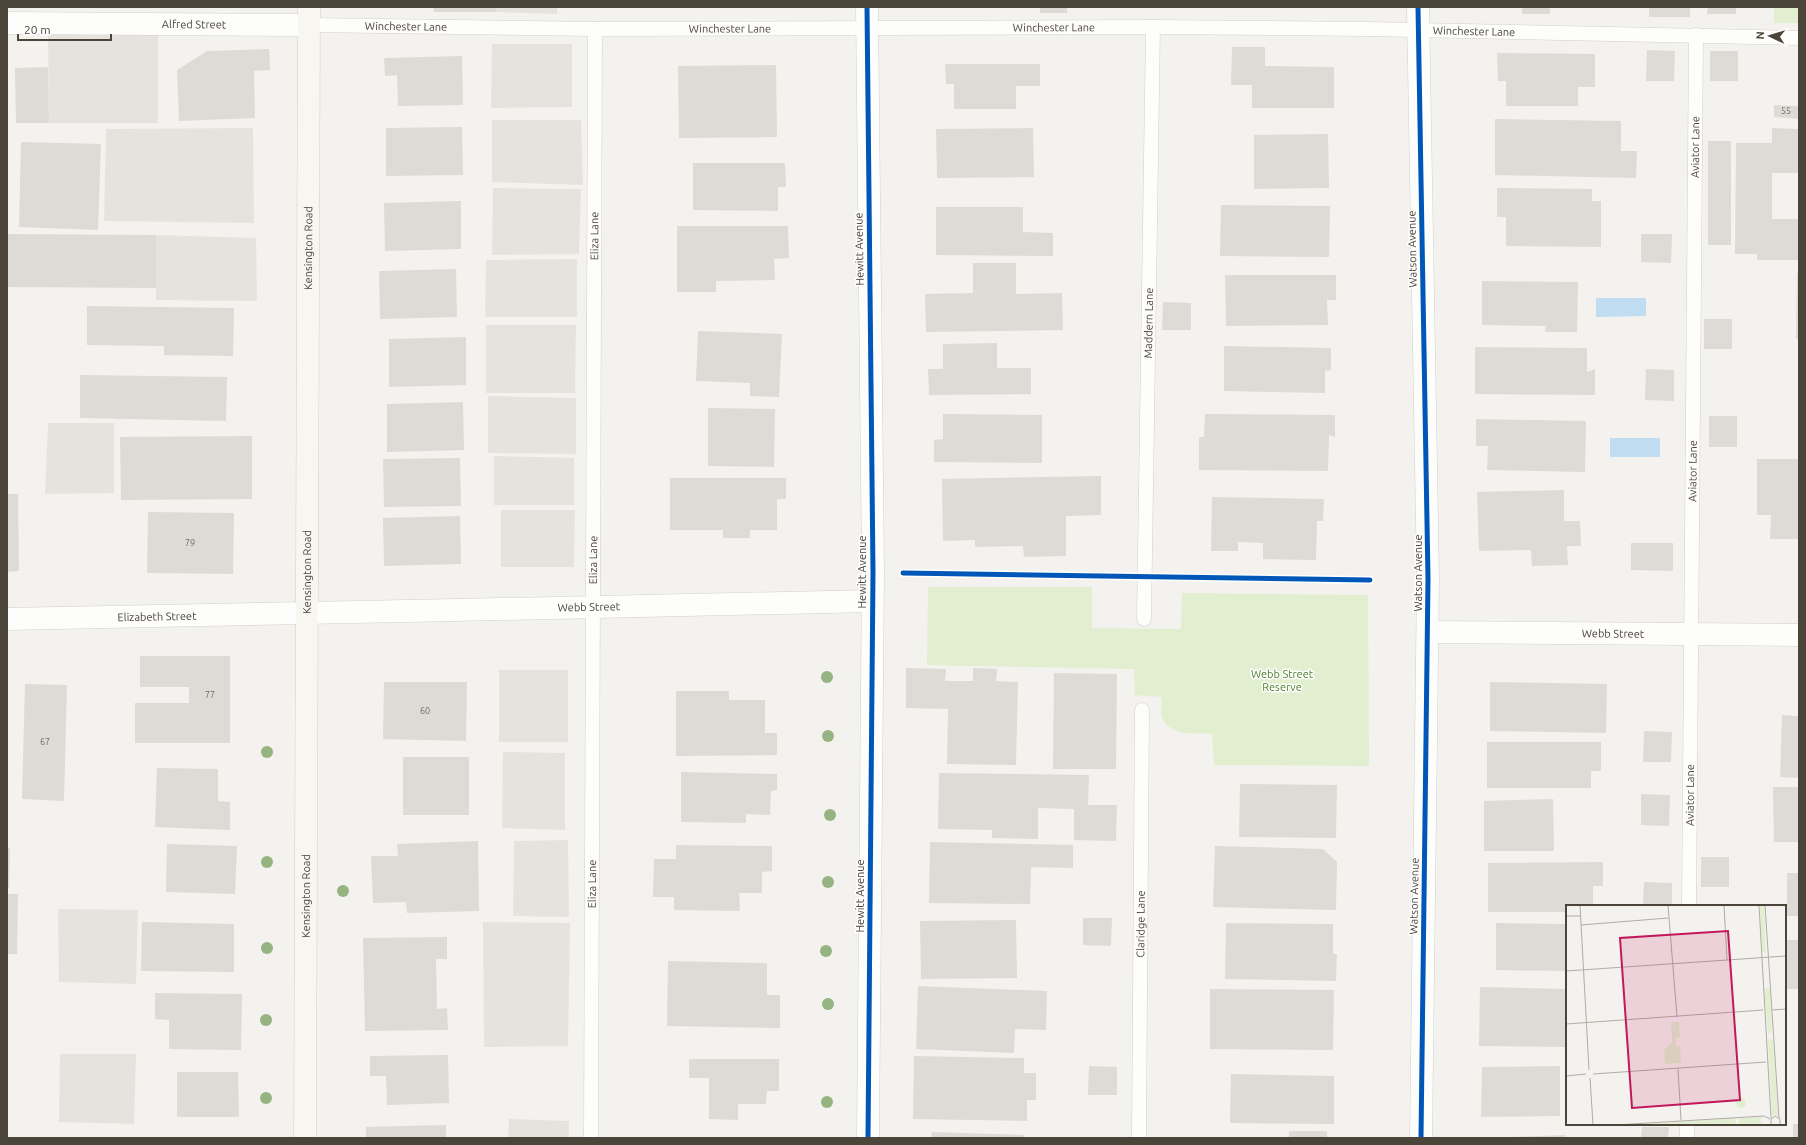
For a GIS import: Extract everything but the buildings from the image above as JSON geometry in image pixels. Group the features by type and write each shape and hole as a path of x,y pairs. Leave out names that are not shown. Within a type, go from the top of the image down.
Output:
{"main road":[{"name":"Kensington Road","path":"305,1138 309,16"}],"street":[{"name":"Hewitt Avenue","path":"868,7 872,601 868,1138"},
{"name":"Watson Avenue","path":"1418,7 1428,563 1421,1138"},
{"name":"Alfred Street","path":"7,23 309,16"},
{"name":"Webb Street","path":"306,615 593,606 872,601"},
{"name":"Elizabeth Street","path":"7,619 306,615"},
{"name":"Webb Street","path":"1428,632 1799,635"}],"lane":[{"name":"Winchester Lane","path":"309,16 595,30 1153,27 1418,30 1799,38"},
{"name":"Maddern Lane","path":"1144,619 1153,27"},
{"name":"Eliza Lane","path":"591,1138 595,30"},
{"name":"Aviator Lane","path":"1689,905 1696,35"},
{"name":"Claridge Lane","path":"1139,1138 1142,710"},
{"path":"1687,1125 1687,1138"}],"green space":[{"path":"1774,7 1799,7 1799,23 1774,23"},
{"name":"Webb Street Reserve","path":"928,587 1092,587 1092,628 1181,629 1182,593 1368,595 1369,766 1214,765 1212,734 1182,732 1174,730 1168,726 1161,713 1161,697 1135,695 1134,669 927,665"}],"shaded area":[{"path":"496,7 557,7 557,14 496,12"},
{"path":"48,33 158,33 158,123 49,123"},
{"path":"492,44 572,44 572,107 491,108"},
{"path":"492,120 581,120 583,185 492,182"},
{"path":"253,128 254,223 104,221 106,129"},
{"path":"493,188 581,189 579,254 492,255"},
{"path":"156,235 256,238 257,301 156,300"},
{"path":"577,259 577,317 485,317 486,260"},
{"path":"486,325 576,325 575,393 486,393"},
{"path":"488,396 576,398 576,454 488,453"},
{"path":"48,423 114,423 114,493 45,494"},
{"path":"494,456 574,458 574,505 494,505"},
{"path":"501,510 575,510 574,567 501,567"},
{"path":"499,670 568,670 568,742 499,742"},
{"path":"503,752 565,753 565,830 502,828"},
{"path":"568,840 569,917 513,916 514,841"},
{"path":"58,909 138,910 136,984 59,982"},
{"path":"483,922 570,923 568,1046 484,1047"},
{"path":"60,1054 136,1054 134,1124 59,1122"},
{"path":"509,1119 569,1121 569,1138 508,1138"}],"water":[{"path":"1596,298 1646,298 1646,316 1596,317"},
{"path":"1610,438 1660,438 1660,457 1610,457"}],"cycle path":[{"path":"867,7 873,572 868,1138"},
{"path":"1418,7 1428,579 1421,1138"},
{"path":"903,573 1370,580"}]}
